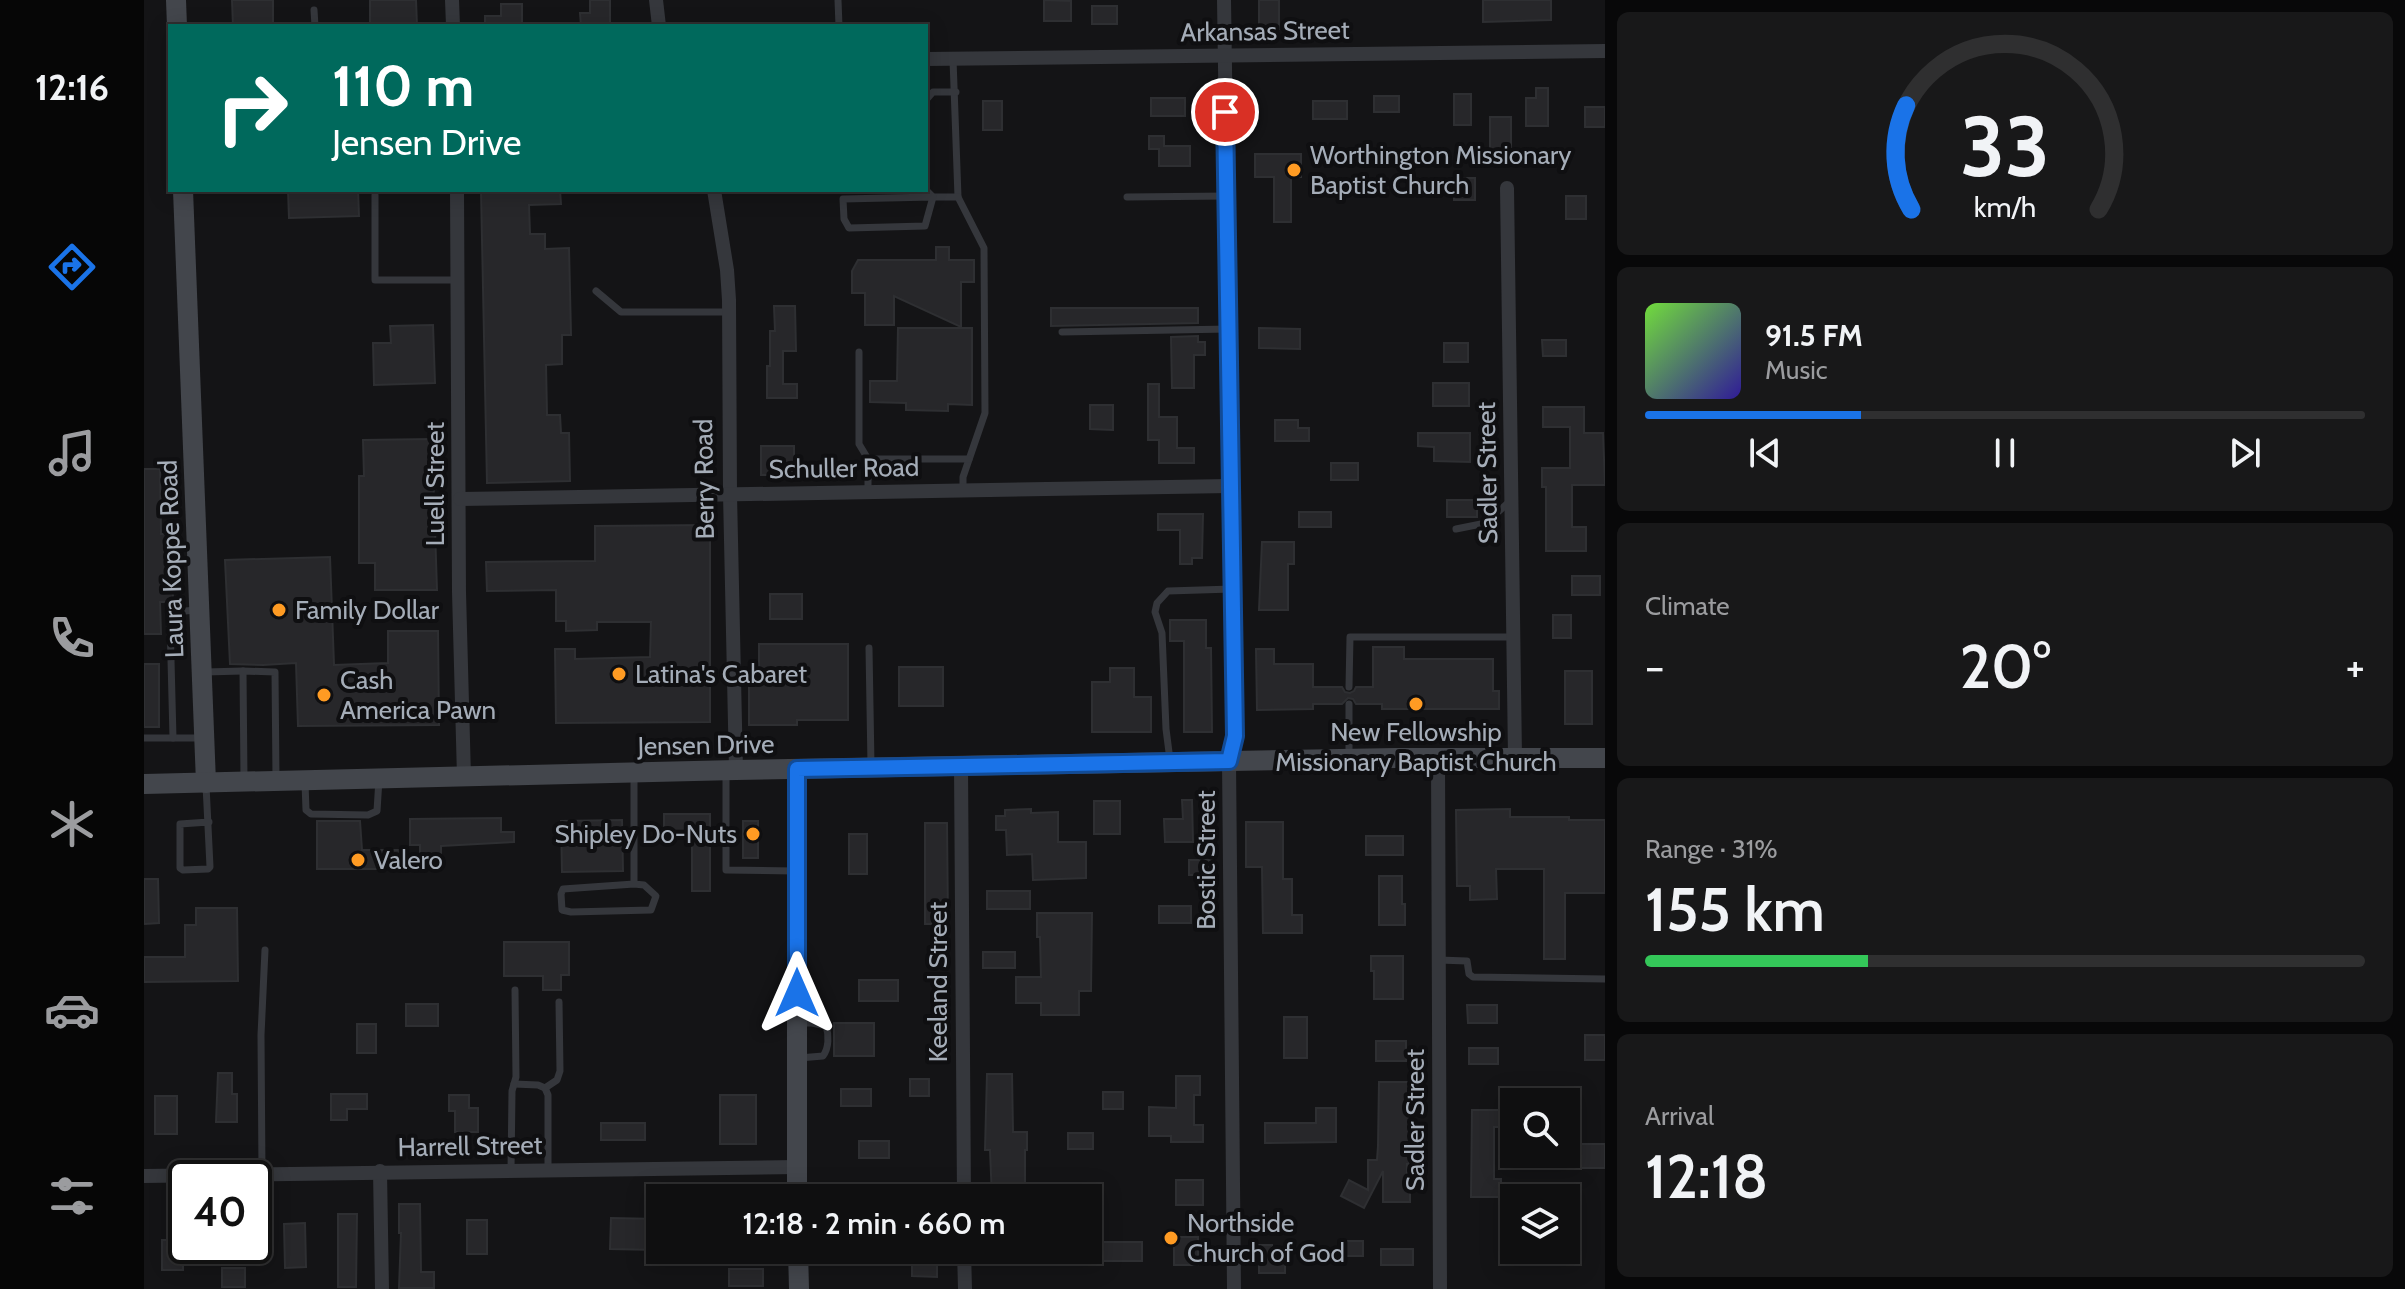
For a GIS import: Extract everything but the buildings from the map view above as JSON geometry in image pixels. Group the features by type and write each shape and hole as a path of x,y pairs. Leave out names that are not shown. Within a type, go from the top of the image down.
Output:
{"main road":[{"path":"176,0 177,24"},
{"name":"Laura Koppe Road","path":"183,192 206,783"},
{"name":"Jensen Drive","path":"144,784 871,767 1605,758"},
{"path":"797,769 797,1184"},
{"path":"798,1264 799,1289"}],"street":[{"path":"452,0 453,24"},
{"path":"656,0 659,24"},
{"name":"Bostic Street","path":"1224,0 1235,736 1229,761 1234,1289"},
{"name":"Arkansas Street","path":"928,59 1605,51"},
{"name":"Sadler Street","path":"1507,188 1515,757"},
{"name":"Luell Street","path":"457,192 459,592 464,777"},
{"name":"Berry Road","path":"714,192 727,270 729,312 731,770"},
{"name":"Schuller Road","path":"460,499 1230,486"},
{"name":"Sadler Street","path":"1438,759 1440,1289"},
{"name":"Keeland Street","path":"961,766 964,1184"},
{"name":"Harrell Street","path":"272,1174 797,1167"},
{"path":"380,1171 382,1289"},
{"name":"Harrell Street","path":"144,1176 168,1176"},
{"path":"964,1264 965,1289"}],"lane":[{"path":"838,0 839,24"},
{"path":"314,10 315,24"},
{"path":"953,59 958,197 984,248 985,413 963,477 963,491"},
{"path":"928,98 933,92 956,92"},
{"path":"928,192 933,197"},
{"path":"375,195 375,280 457,280"},
{"path":"1127,197 1227,196"},
{"path":"933,197 925,226 849,228 844,219 843,199 933,197 958,197"},
{"path":"596,291 621,312 729,312"},
{"path":"1062,332 1229,329"},
{"path":"859,352 859,444 868,459 868,492"},
{"path":"868,459 969,459"},
{"path":"1456,529 1486,523 1512,500"},
{"path":"1170,762 1162,633 1155,612 1157,603 1168,591 1232,589"},
{"path":"173,738 171,616 173,612 199,610"},
{"path":"1349,687 1350,637 1513,637"},
{"path":"869,648 871,767"},
{"path":"243,671 244,782"},
{"path":"201,672 275,672 276,781"},
{"path":"1349,704 1349,759"},
{"path":"144,738 204,738"},
{"path":"731,770 726,870 797,871"},
{"path":"634,772 634,884"},
{"path":"305,781 306,810 311,814 368,815 377,811 379,779"},
{"path":"206,783 209,822 210,867 183,870 180,868 180,824 209,822"},
{"path":"634,884 644,885 656,896 651,910 562,910 563,889 634,884"},
{"path":"262,1160 261,1035 265,950"},
{"path":"1439,960 1467,961 1469,974 1473,977 1605,979"},
{"path":"511,1170 512,1091 516,1077 515,990"},
{"path":"545,1088 557,1080 560,1071 559,1002"},
{"path":"797,1023 826,1026 827,1048 823,1056 817,1058 797,1058"},
{"path":"514,1084 538,1085 545,1088 548,1095 548,1169"}],"place":[{"name":"Worthington Missionary Baptist Church","path":"1294,170"},
{"name":"Family Dollar","path":"279,610"},
{"name":"Latina's Cabaret","path":"619,674"},
{"name":"Cash America Pawn","path":"324,695"},
{"name":"New Fellowship Missionary Baptist Church","path":"1416,704"},
{"name":"Shipley Do-Nuts","path":"753,834"},
{"name":"Valero","path":"358,860"},
{"name":"Northside Church of God","path":"1171,1238"}],"route":[{"path":"797,993 797,769 1229,761 1235,736 1225,112"}]}
